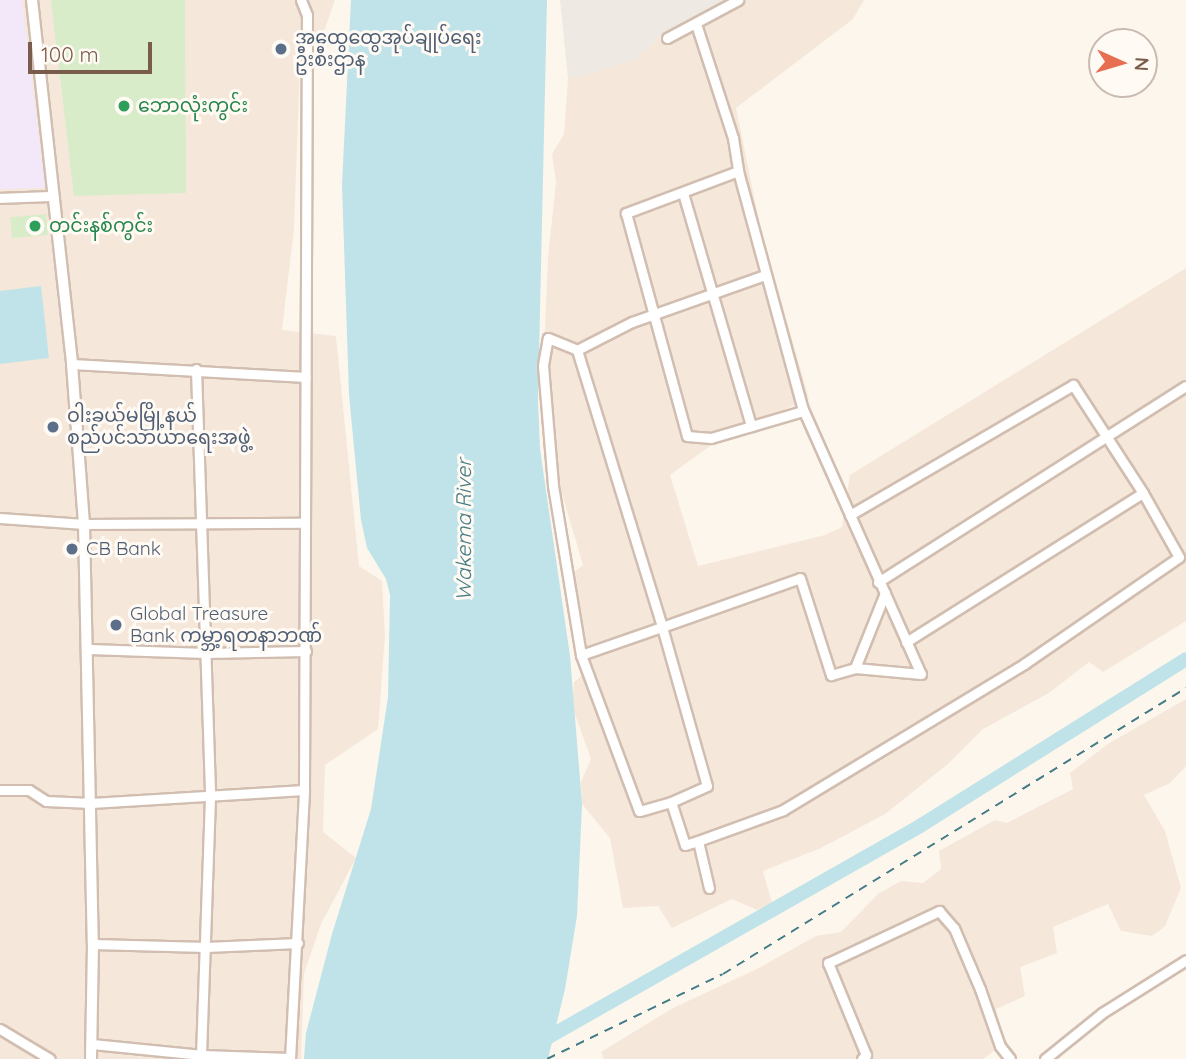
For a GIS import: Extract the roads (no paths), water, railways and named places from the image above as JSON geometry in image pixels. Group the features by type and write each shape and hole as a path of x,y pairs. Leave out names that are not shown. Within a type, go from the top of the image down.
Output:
{"street":[{"path":"32,0 72,364 84,524 89,649 93,944 91,1059"},
{"path":"92,1044 201,1057 290,1058 298,943 306,651 304,523 307,15 301,0"},
{"path":"667,38 738,0"},
{"path":"580,655 800,578 831,675 855,668 921,674 885,593 877,582 803,411 738,171 733,138 696,24"},
{"path":"738,171 626,213 653,314 687,436 711,438 803,411"},
{"path":"683,193 751,426"},
{"path":"0,198 52,196"},
{"path":"577,350 662,627 707,786 671,802 639,811 580,655 553,485 543,365 548,338 577,350 653,314 765,275"},
{"path":"72,364 306,377"},
{"path":"196,369 210,797 201,1057"},
{"path":"671,802 685,845 783,810 1024,664 1179,557 1143,493 1073,385 850,515"},
{"path":"877,582 1186,386"},
{"path":"906,642 1143,493"},
{"path":"0,518 84,524 304,523"},
{"path":"855,668 885,593"},
{"path":"89,649 206,653 306,651"},
{"path":"0,790 29,790 46,801 91,803 304,790"},
{"path":"698,841 709,888"},
{"path":"866,1058 828,963 939,911 954,928 1000,1046 1010,1059"},
{"path":"93,944 206,947 298,943"},
{"path":"1045,1059 1102,1013 1186,960"},
{"path":"0,1029 50,1059"}],"water":[{"name":"Wakema River","path":"351,0 547,0 538,400 540,449 570,656 582,804 577,916 565,989 548,1059 304,1059 306,1033 332,934 371,809 388,697 390,595 386,579 367,548 361,520 349,395 342,185"},
{"path":"41,286 49,358 0,364 0,291"}],"waterway":[{"path":"510,1059 920,826 1186,659"}],"place":[{"name":"အထွေထွေအုပ်ချုပ်ရေး ဦးစီးဌာန","path":"281,49"},
{"name":"ဘောလုံးကွင်း","path":"124,106"},
{"name":"တင်းနစ်ကွင်း","path":"35,226"},
{"name":"ဝါးခယ်မမြို့နယ် စည်ပင်သာယာရေးအဖွဲ့","path":"53,427"},
{"name":"CB Bank","path":"72,549"},
{"name":"Global Treasure Bank ကမ္ဘာ့ရတနာဘဏ်","path":"116,625"}]}
